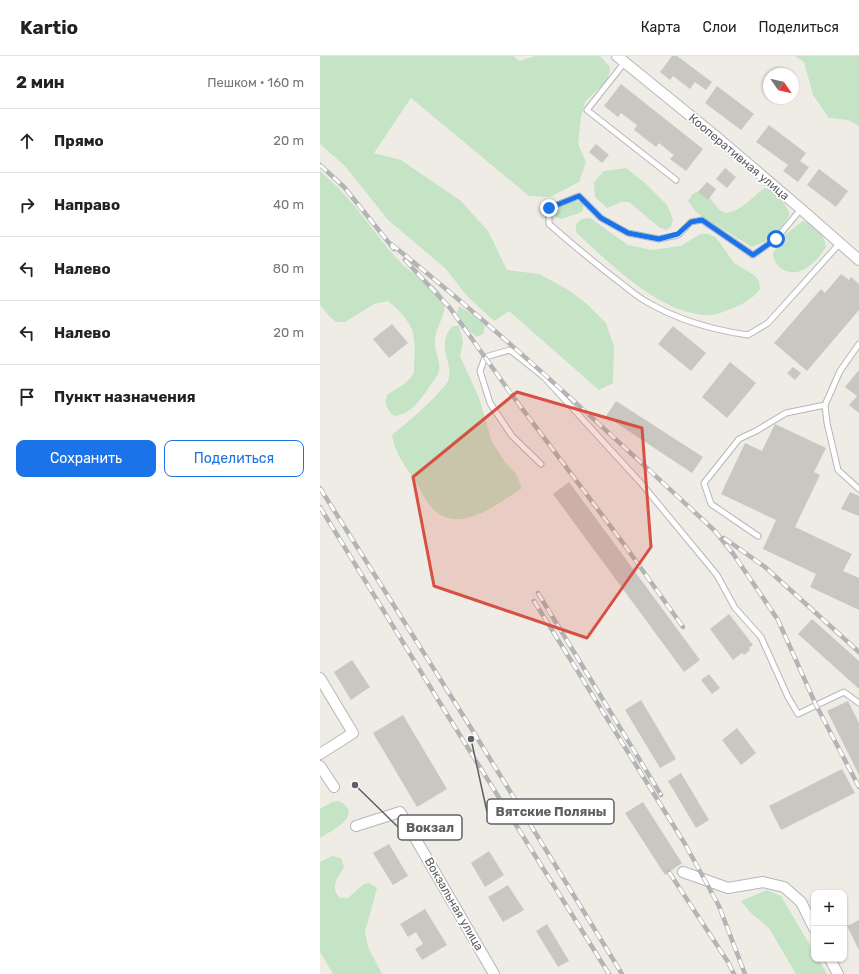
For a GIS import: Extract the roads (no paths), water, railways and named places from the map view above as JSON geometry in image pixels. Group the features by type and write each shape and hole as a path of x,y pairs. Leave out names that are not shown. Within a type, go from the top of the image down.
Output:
{"street":[{"name":"Кооперативная улица","path":"621,59 802,209 859,260"},
{"path":"320,678 353,733 320,754"},
{"path":"320,766 334,787"},
{"name":"Вокзальная улица","path":"356,826 400,812 494,974"},
{"path":"683,872 728,888 763,882 784,887 801,902 813,926"},
{"path":"832,962 838,974"}],"lane":[{"path":"621,59 587,110 676,180"},
{"path":"802,209 776,239 753,255 702,220 691,222 678,234 659,239 628,233 601,218 579,196 549,208 549,224 599,267 646,301 668,313 694,323 725,332 748,335 768,323 840,243"},
{"path":"859,344 840,371 825,405 827,423 838,470 859,489"},
{"path":"541,464 512,436 490,404 480,371 485,357 510,350 544,377 641,483 717,575 735,608 761,637 788,697 798,714 844,692 859,703"},
{"path":"758,536 711,504 704,483 738,438 756,431 786,413 825,405"}],"railway":[{"path":"320,165 344,187 394,249"},
{"path":"391,244 515,349 596,421 715,531 734,555 778,620 816,705 859,787"},
{"path":"405,260 450,308 509,391 623,543 683,627"},
{"path":"320,488 476,736 622,974"},
{"path":"320,507 609,974"},
{"path":"724,538 765,567 859,652"},
{"path":"538,593 661,795"},
{"path":"534,601 685,844 719,906 745,974"},
{"path":"669,872 728,962 734,974"}],"place":[{"name":"Вятские Поляны","path":"471,739"},
{"name":"Вокзал","path":"355,785"}]}
